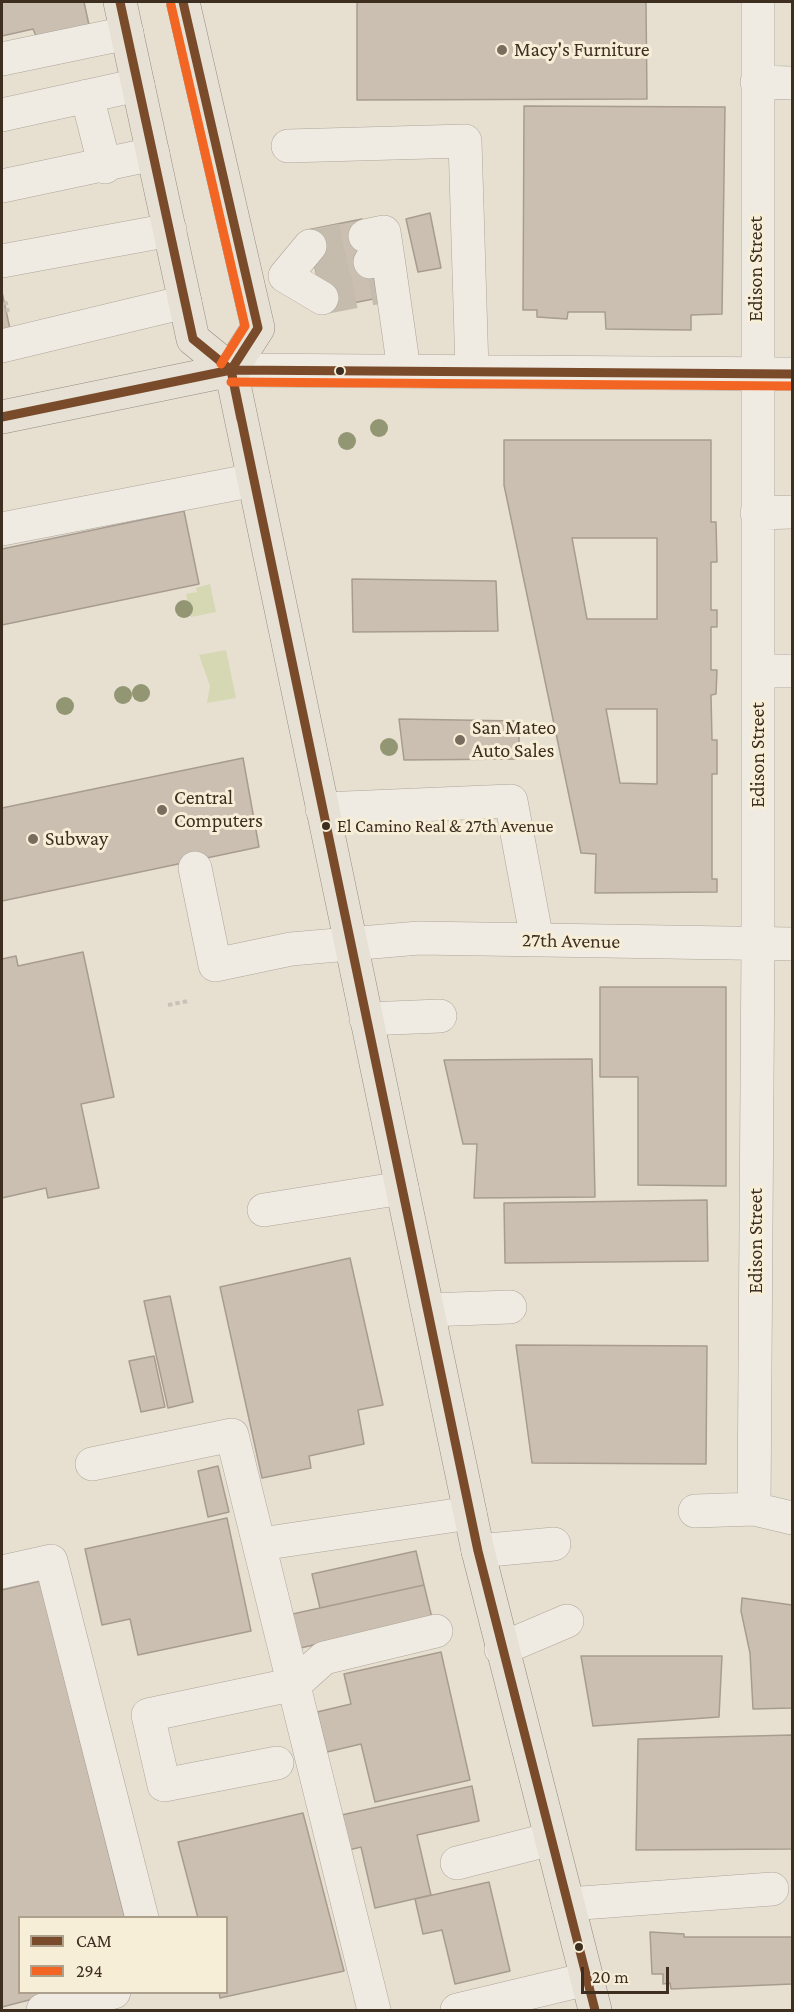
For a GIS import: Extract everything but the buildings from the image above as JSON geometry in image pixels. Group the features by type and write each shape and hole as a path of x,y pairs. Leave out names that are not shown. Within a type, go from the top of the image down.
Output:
{"main road":[{"path":"2,417 231,370 258,328 183,2"},
{"path":"124,17 193,339 231,370 478,1551 501,1649 595,2010"}],"street":[{"name":"Edison Street","path":"754,1509 758,944 758,2"},
{"path":"2,59 124,17"},
{"path":"757,82 792,83"},
{"path":"2,115 138,85"},
{"path":"87,96 105,166"},
{"path":"288,146 465,141 472,370"},
{"path":"2,186 153,154"},
{"path":"2,261 170,230"},
{"path":"378,266 404,370"},
{"path":"248,281 308,273"},
{"path":"2,346 185,302"},
{"path":"231,370 792,374"},
{"path":"2,529 254,480"},
{"path":"757,513 792,512"},
{"path":"758,671 792,672"},
{"path":"322,808 511,801 537,940"},
{"name":"27th Avenue","path":"195,868 215,965 291,949 419,938 792,944"},
{"path":"366,1018 440,1016"},
{"path":"264,1210 402,1188"},
{"path":"428,1310 510,1307"},
{"path":"92,1464 232,1435 295,1684 368,2009"},
{"path":"695,1511 754,1509 792,1518"},
{"path":"261,1544 470,1513"},
{"path":"478,1551 554,1544"},
{"path":"2,1572 51,1561 142,1916"},
{"path":"501,1649 567,1621"},
{"path":"278,1763 164,1785 148,1715 295,1684 324,1658 436,1631"},
{"path":"457,1863 552,1839"},
{"path":"568,1904 772,1889"},
{"path":"457,2010 587,1979"},
{"path":"43,2010 106,1994"}],"path":[{"path":"168,1005 188,1001"}],"green space":[{"path":"210,584 216,612 191,617 186,594 197,592 196,588"},
{"path":"226,650 236,698 207,703 210,686 199,655"}],"tunnel":[{"path":"310,246 365,236"},
{"path":"316,273 370,262"},
{"path":"322,298 375,288"}],"transit line":[{"name":"CAM","path":"120,2 193,339 231,370 478,1551 595,2010"},
{"name":"CAM","path":"183,2 258,328 231,370 241,419"},
{"name":"294","path":"171,5 245,326 221,364"},
{"name":"CAM","path":"2,417 231,370 792,374"},
{"name":"294","path":"231,382 792,386"}],"place":[{"name":"Macy's Furniture","path":"502,50"},
{"name":"San Mateo Auto Sales","path":"460,740"},
{"name":"Central Computers","path":"162,810"},
{"name":"El Camino Real & 27th Avenue","path":"326,826"},
{"name":"Subway","path":"33,839"}]}
